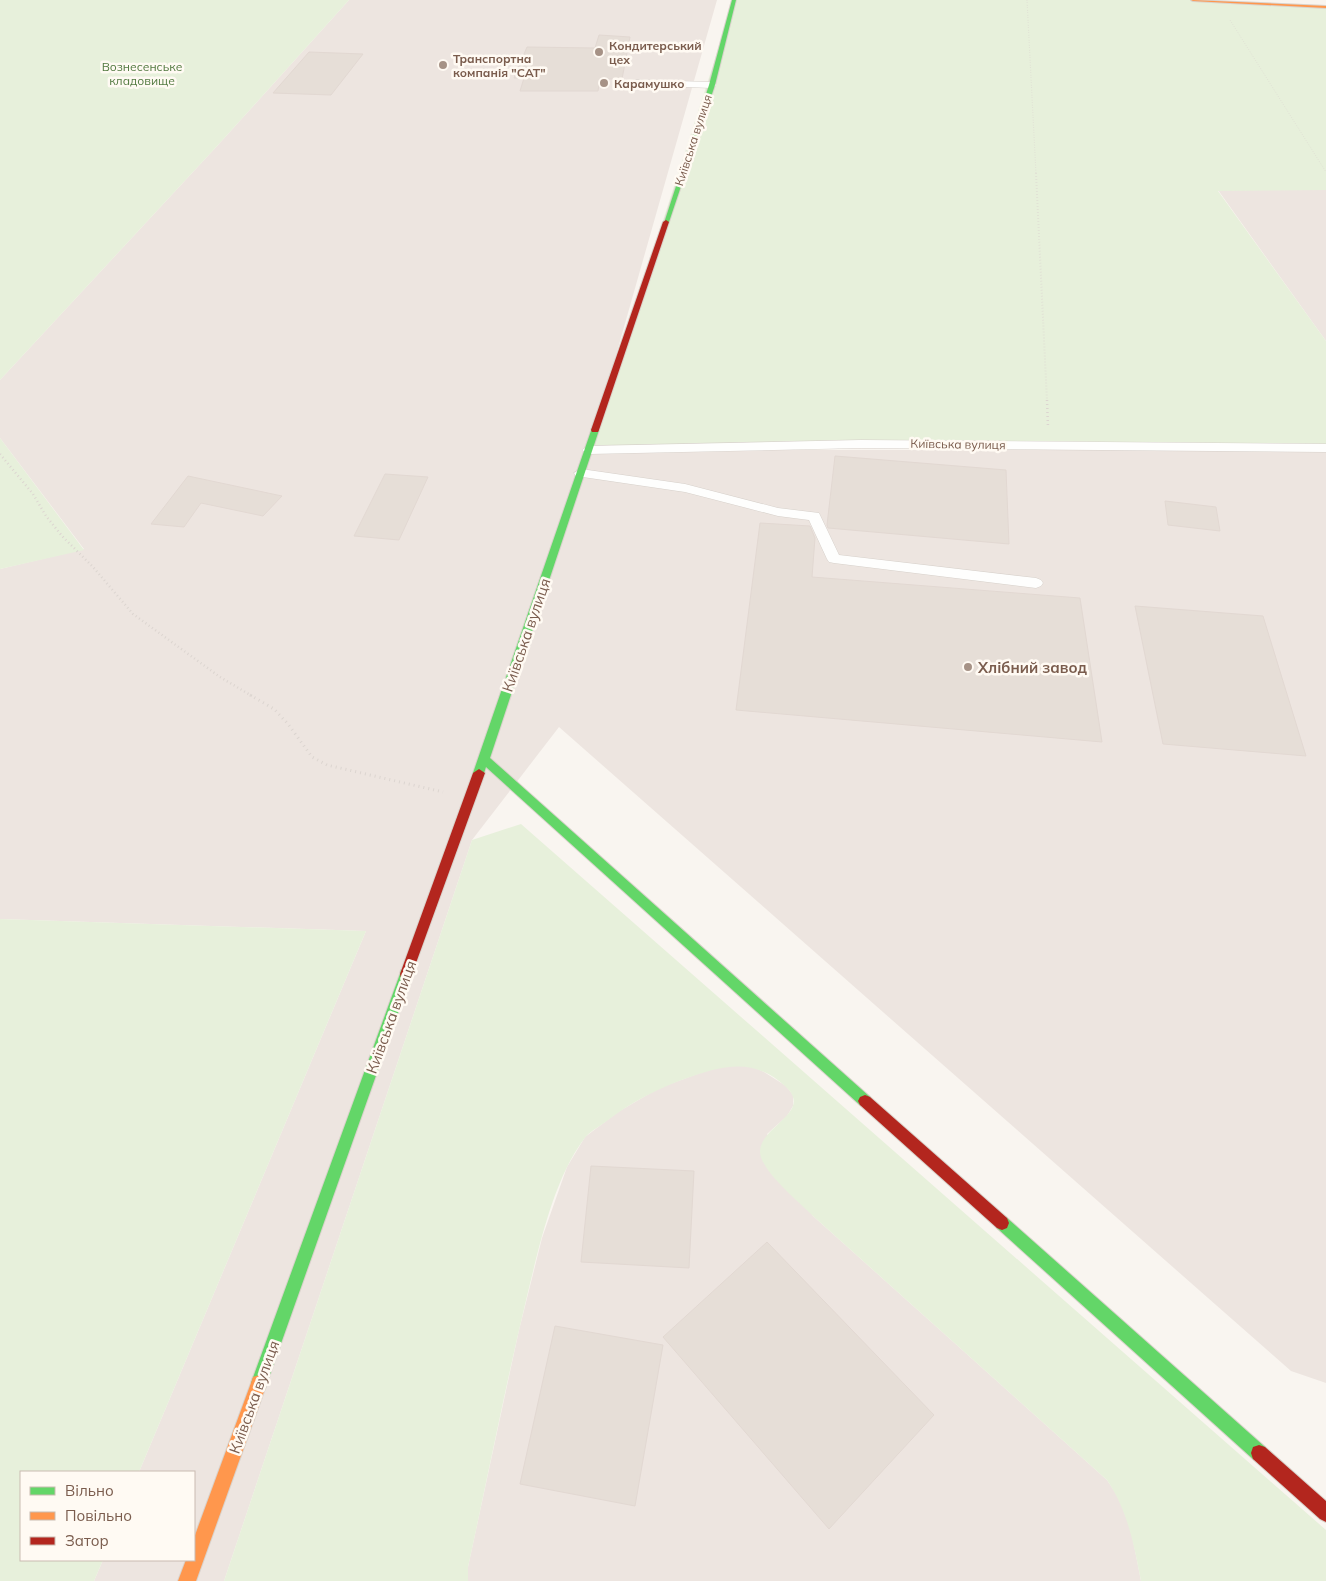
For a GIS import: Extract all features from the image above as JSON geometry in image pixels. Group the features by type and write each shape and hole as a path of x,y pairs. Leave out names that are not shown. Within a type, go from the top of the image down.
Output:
{"main road":[{"name":"Київська вулиця","path":"195,1559 484,759 712,85 734,0"},
{"path":"1193,0 1326,7"},
{"path":"484,759 1326,1513"},
{"name":"Київська вулиця","path":"187,1581 194,1561"}],"lane":[{"path":"636,83 712,85"},
{"name":"Київська вулиця","path":"589,450 861,444 1326,448"},
{"path":"581,473 685,488 778,512 814,516 834,559 1036,583"}],"path":[{"path":"1027,0 1048,434 1082,446"},
{"path":"1231,1 1227,14 1326,172"},
{"path":"0,454 33,494 46,516 62,536 133,614 220,677 274,709 312,757 327,765 470,798"}],"shaded area":[{"path":"349,0 717,0 589,450 1326,450 1326,1383 1291,1371 559,727 472,840 224,1581 94,1581 103,1561 195,1561 195,1471 139,1471 366,931 0,919 0,569 84,549 0,438 0,380 218,145"},
{"path":"1218,190 1326,190 1326,341"},
{"path":"733,1065 751,1066 764,1072 786,1086 793,1095 793,1106 787,1116 767,1134 813,1216 1107,1480 1119,1498 1131,1530 1141,1581 468,1581 468,1567 519,1330 542,1238 567,1167 585,1137 618,1112 659,1088 714,1068"}],"green space":[{"name":"Вознесенське кладовище","path":"0,0 349,0 218,145 0,380"},
{"path":"734,0 1191,0 1326,7 1326,190 1218,191 1326,341 1326,448 861,444 589,450"},
{"path":"0,438 84,550 0,569"},
{"path":"521,824 1326,1530 1326,1581 1141,1581 1133,1541 1125,1516 1107,1480 785,1190 766,1167 762,1160 760,1149 764,1139 788,1114 793,1106 793,1097 786,1087 764,1072 753,1068 730,1067 681,1080 646,1096 591,1132 573,1155 549,1212 533,1273 512,1361 468,1567 468,1581 224,1581 472,840"},
{"path":"0,919 366,931 139,1471 20,1471 20,1561 103,1561 94,1581 0,1581"}],"building":[{"path":"599,35 630,37 622,79 600,79 598,91 520,91 524,78 514,78 527,47 595,48"},
{"path":"309,52 363,54 331,95 273,93"},
{"path":"835,456 1006,470 1009,544 828,528"},
{"path":"385,474 428,477 399,540 354,536"},
{"path":"188,476 282,496 263,516 201,503 184,527 151,524"},
{"path":"1165,501 1216,507 1220,531 1168,525"},
{"path":"760,523 810,526 815,538 812,577 1080,598 1102,742 736,710"},
{"path":"1135,606 1263,616 1306,756 1163,744"},
{"path":"591,1166 694,1171 689,1268 581,1262"},
{"path":"767,1242 934,1415 829,1529 663,1337"},
{"path":"555,1326 663,1345 635,1506 520,1484"}],"traffic: fast":[{"path":"666,222 712,85 734,0"},
{"path":"479,773 595,430"},
{"path":"484,759 865,1101"},
{"path":"259,1383 406,974"},
{"path":"1002,1223 1259,1453"}],"traffic: slow":[{"path":"1193,0 1326,7"},
{"path":"195,1559 259,1383"},
{"path":"187,1581 194,1561"}],"traffic: jam":[{"path":"595,430 666,222"},
{"path":"406,974 479,773"},
{"path":"865,1101 1002,1223"},
{"path":"1259,1453 1326,1513"}],"place":[{"name":"Кондитерський цех","path":"599,52"},
{"name":"Транспортна компанія \"САТ\"","path":"443,65"},
{"name":"Карамушко","path":"604,83"},
{"name":"Хлібний завод","path":"968,667"}]}
